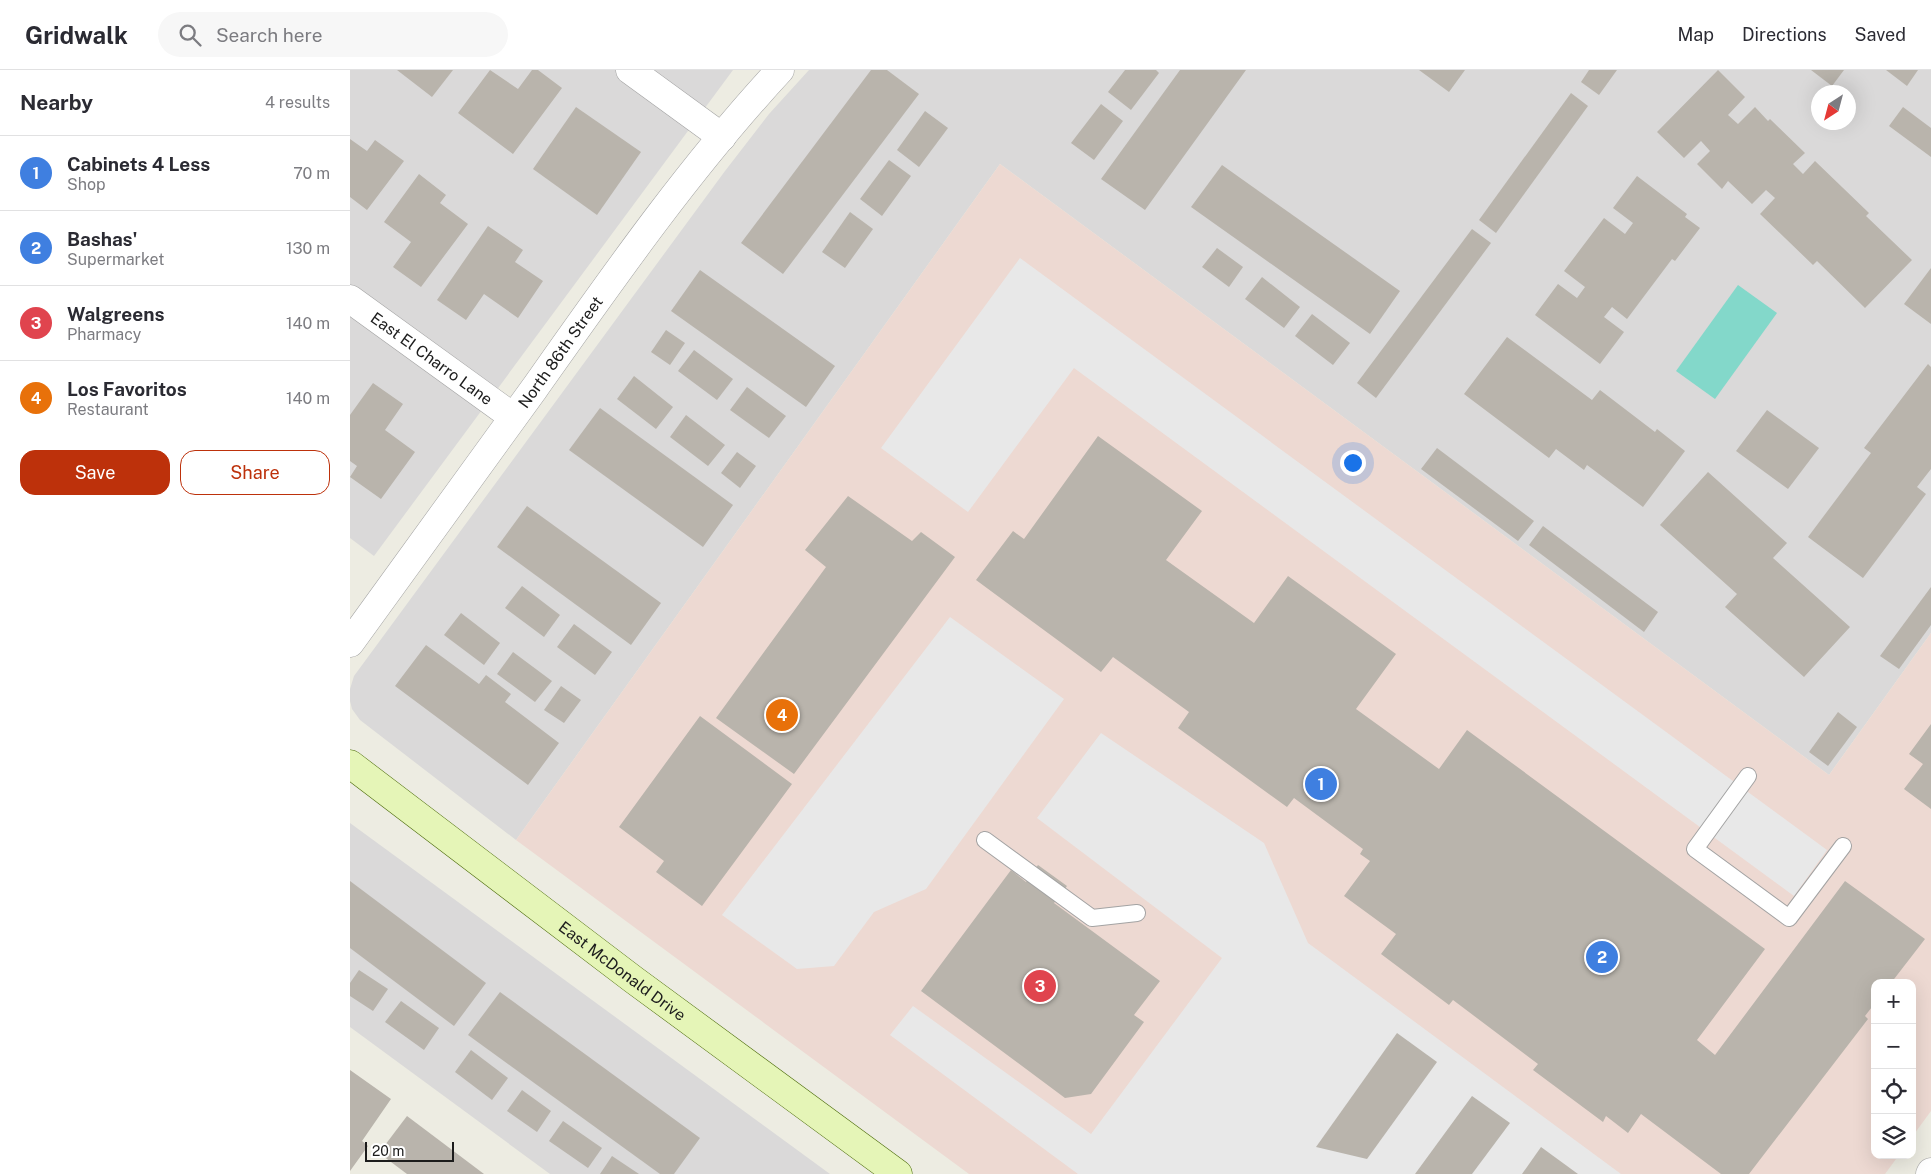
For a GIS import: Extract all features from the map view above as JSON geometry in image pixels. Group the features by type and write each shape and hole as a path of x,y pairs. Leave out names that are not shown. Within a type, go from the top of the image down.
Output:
{"main road":[{"name":"East McDonald Drive","path":"350,764 634,980 898,1174"}],"street":[{"path":"630,70 722,137"},
{"name":"North 86th Street","path":"350,643 584,319 722,137 780,70"},
{"name":"East El Charro Lane","path":"350,299 514,418"}],"lane":[{"path":"1748,776 1695,849 1789,918 1843,846"},
{"path":"985,840 1092,918 1137,913"}],"shaded area":[{"path":"350,70 733,70 374,556 350,538"},
{"path":"809,70 1931,70 1931,633 1829,775 1000,164 516,840 360,720 352,709 350,701 350,689 354,676 725,171 769,114"},
{"path":"1000,164 1829,775 1931,633 1931,1111 1916,1132 1916,979 1871,979 1871,1159 1896,1159 1885,1174 969,1174 516,840"},
{"path":"1020,258 1827,850 1794,896 1074,368 968,512 881,448"},
{"path":"1738,285 1777,313 1715,399 1676,371"},
{"path":"950,617 1064,699 926,889 874,912 834,966 797,969 722,915"},
{"path":"1101,733 1264,843 1308,943 1621,1174 1078,1174 890,1035 913,1006 1091,1134 1222,958 1037,818"},
{"path":"350,823 830,1174 550,1174 350,1027"}],"building":[{"path":"397,70 453,70 432,97"},
{"path":"490,70 518,89 532,70 538,70 562,88 513,154 458,113"},
{"path":"871,70 887,70 919,94 783,274 741,243"},
{"path":"1125,70 1156,70 1159,73 1131,110 1108,92"},
{"path":"1180,70 1246,70 1145,210 1101,179"},
{"path":"1419,70 1465,70 1449,92"},
{"path":"1589,70 1617,70 1599,95 1581,82"},
{"path":"1718,70 1745,97 1728,115 1738,124 1755,107 1768,121 1770,119 1805,153 1793,164 1803,174 1815,161 1869,213 1866,216 1912,260 1865,308 1817,261 1813,265 1760,214 1775,198 1766,190 1752,204 1728,181 1722,189 1697,164 1710,151 1701,141 1684,158 1657,132"},
{"path":"1811,70 1844,70 1833,85"},
{"path":"1886,70 1918,70 1907,86"},
{"path":"1571,93 1588,106 1496,233 1479,220"},
{"path":"1101,104 1123,121 1094,160 1071,143"},
{"path":"576,107 641,152 597,215 533,169"},
{"path":"1903,107 1931,128 1931,157 1889,126"},
{"path":"925,111 948,128 919,167 897,150"},
{"path":"350,139 367,151 375,140 404,161 367,210 350,197"},
{"path":"889,160 911,176 882,216 860,199"},
{"path":"1222,165 1400,291 1370,334 1191,207"},
{"path":"419,174 446,195 440,203 468,224 421,287 393,267 411,242 384,222"},
{"path":"1637,176 1687,214 1685,217 1700,228 1675,261 1672,259 1627,319 1612,307 1604,317 1624,332 1600,364 1535,315 1558,284 1577,298 1585,287 1564,271 1604,218 1625,234 1633,223 1613,208"},
{"path":"850,212 873,229 845,268 822,252"},
{"path":"488,226 523,250 515,262 543,281 518,318 484,294 466,320 437,300"},
{"path":"1472,229 1491,243 1376,398 1357,383"},
{"path":"1217,248 1243,267 1229,287 1202,267"},
{"path":"1931,268 1931,324 1904,304"},
{"path":"700,270 835,366 806,407 671,311"},
{"path":"1262,277 1300,307 1284,328 1245,299"},
{"path":"1312,314 1350,343 1333,365 1295,336"},
{"path":"666,330 685,343 670,365 651,352"},
{"path":"1507,337 1592,400 1600,390 1655,432 1657,429 1685,451 1643,507 1587,465 1584,470 1556,449 1549,458 1464,394"},
{"path":"694,350 733,379 717,400 678,371"},
{"path":"1928,364 1931,367 1931,469 1917,487 1926,494 1863,578 1808,537 1871,453 1864,448"},
{"path":"634,376 673,407 656,429 617,399"},
{"path":"373,383 403,404 385,430 415,452 381,499 350,477 357,466 350,461 350,415"},
{"path":"747,387 786,416 769,438 730,410"},
{"path":"600,408 733,505 703,547 569,450"},
{"path":"1767,410 1819,448 1788,489 1736,451"},
{"path":"686,415 725,445 708,466 670,437"},
{"path":"1098,436 1202,511 1166,560 1254,623 1288,576 1396,654 1356,709 1439,769 1467,730 1765,949 1697,1040 1715,1055 1845,881 1925,939 1894,979 1871,979 1871,1008 1865,1016 1868,1019 1749,1174 1721,1174 1641,1114 1628,1133 1606,1116 1603,1122 1533,1070 1538,1064 1453,1000 1449,1005 1381,954 1396,934 1344,896 1370,861 1360,854 1363,849 1294,798 1287,807 1178,728 1189,712 1113,657 1101,672 976,580 1013,531 1024,539"},
{"path":"1437,448 1534,521 1518,541 1421,469"},
{"path":"737,452 756,466 740,488 721,473"},
{"path":"1708,472 1787,543 1773,558 1850,627 1804,677 1725,607 1737,594 1660,525"},
{"path":"848,496 912,541 921,532 955,557 794,774 716,718 826,567 805,550"},
{"path":"527,506 661,603 631,645 497,547"},
{"path":"1543,526 1658,612 1644,632 1529,545"},
{"path":"522,586 560,615 544,637 505,608"},
{"path":"1931,587 1931,625 1899,669 1880,656"},
{"path":"461,613 500,643 484,665 444,635"},
{"path":"574,624 612,652 595,675 557,647"},
{"path":"426,645 479,684 486,675 511,694 505,702 559,743 528,785 395,686"},
{"path":"513,652 552,681 535,702 497,674"},
{"path":"561,686 581,700 564,723 544,710"},
{"path":"1838,712 1857,727 1828,766 1809,752"},
{"path":"700,716 792,784 702,906 656,872 664,861 619,827"},
{"path":"1931,724 1931,809 1904,789 1923,764 1909,754"},
{"path":"1038,865 1067,886 1054,903 1160,981 1134,1015 1144,1022 1091,1094 1065,1098 921,991 1011,870 1026,882"},
{"path":"350,881 486,983 454,1026 350,948"},
{"path":"359,970 388,989 373,1011 350,996 350,983"},
{"path":"500,992 700,1138 674,1174 660,1174 468,1035"},
{"path":"401,1001 439,1028 424,1050 385,1022"},
{"path":"1397,1033 1437,1062 1367,1159 1316,1147"},
{"path":"471,1050 508,1078 492,1100 455,1072"},
{"path":"350,1070 391,1099 362,1141 368,1146 350,1171"},
{"path":"522,1090 551,1111 537,1132 507,1111"},
{"path":"1472,1096 1510,1123 1472,1174 1415,1174"},
{"path":"407,1116 484,1174 407,1174 379,1153"},
{"path":"563,1121 602,1148 588,1168 549,1141"},
{"path":"1541,1147 1578,1174 1522,1174"},
{"path":"612,1156 639,1174 600,1174"}],"place":[{"name":"Los Favoritos","path":"782,715"},
{"name":"Cabinets 4 Less","path":"1321,784"},
{"name":"Bashas'","path":"1602,957"},
{"name":"Walgreens","path":"1040,986"}]}
